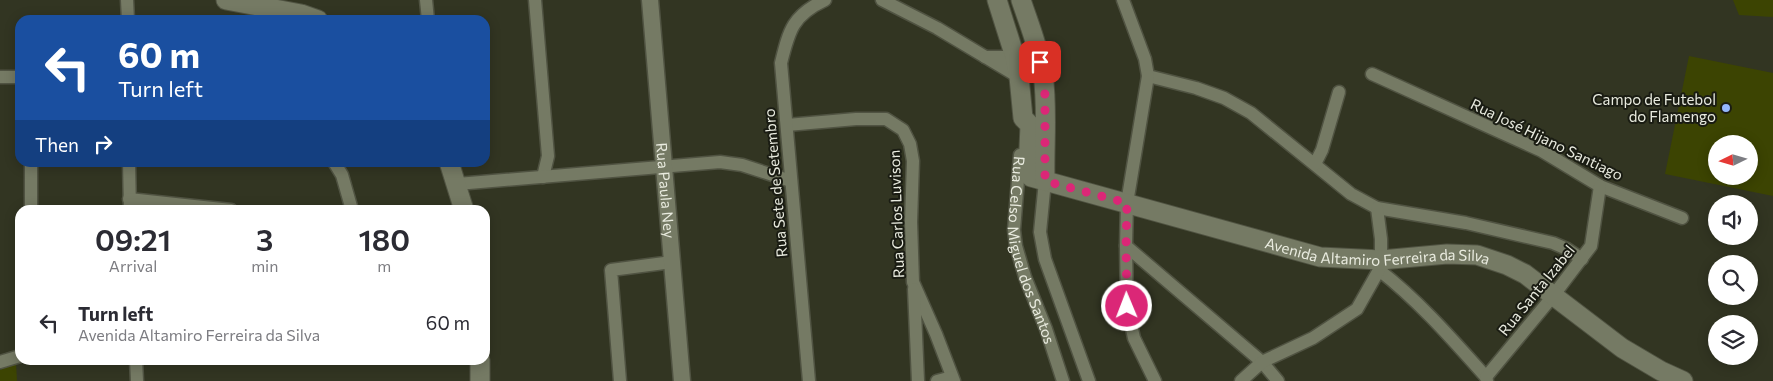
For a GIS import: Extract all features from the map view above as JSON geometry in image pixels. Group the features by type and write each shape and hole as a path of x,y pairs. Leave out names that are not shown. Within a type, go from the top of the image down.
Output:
{"main road":[{"path":"234,0 304,11"},
{"name":"Rua Celso Miguel dos Santos","path":"997,0 1015,57 1023,118"},
{"name":"Rua Celso Miguel dos Santos","path":"1021,0 1038,50 1043,73 1045,95 1045,181"},
{"path":"1023,118 1030,125 1028,171 1030,177 1045,181"},
{"path":"451,167 463,205"},
{"name":"Avenida Altamiro Ferreira da Silva","path":"1045,181 1320,257 1380,265 1447,254 1477,255 1507,265 1525,274 1622,348 1660,371 1683,381"},
{"path":"480,365 480,381"}],"street":[{"path":"127,0 128,15"},
{"path":"426,0 428,15"},
{"path":"535,0 548,156 543,177"},
{"name":"Rua Paula Ney","path":"650,0 682,381"},
{"name":"Rua Sete de Setembro","path":"808,381 781,63 794,22 810,7 825,0"},
{"path":"882,0 937,28 1019,77 1043,73"},
{"path":"1123,0 1145,59 1148,76 1127,203 1127,306 1134,338 1155,381"},
{"path":"986,57 1015,57 1038,50"},
{"name":"Rua José Hijano Santiago","path":"1372,74 1542,151 1600,186 1682,218"},
{"path":"1148,76 1196,88 1224,98 1251,113 1351,194 1377,208 1466,224 1553,243 1567,249 1582,259"},
{"path":"0,77 15,78"},
{"path":"1315,164 1322,150 1339,92"},
{"name":"Rua Celso Miguel dos Santos","path":"1023,118 1014,230 1016,246 1025,278 1046,330 1063,381"},
{"name":"Rua Carlos Luvison","path":"787,124 856,119 886,119 903,130 910,144 914,161 911,222 914,282 953,379"},
{"path":"457,184 720,162 742,165 791,182"},
{"path":"31,167 31,205"},
{"path":"130,167 130,204 147,205"},
{"path":"337,167 342,175 351,205"},
{"name":"Rua Celso Miguel dos Santos","path":"1045,181 1040,232 1045,259 1089,381"},
{"name":"Rua Santa Izabel","path":"1486,379 1591,246 1600,186"},
{"path":"1241,381 1262,362 1313,338 1357,309 1380,265 1381,239 1377,208"},
{"path":"1126,246 1262,362 1278,381"},
{"path":"620,381 611,270 672,262"},
{"path":"1380,265 1439,325 1486,379"},
{"path":"914,282 918,381"},
{"path":"0,362 15,358"},
{"path":"136,365 137,381"},
{"path":"937,381 953,379"}],"green space":[{"path":"1733,0 1773,0 1773,17 1739,15"},
{"name":"Campo de Futebol do Flamengo","path":"1689,56 1773,73 1773,196 1719,185 1758,185 1758,135 1708,135 1708,183 1665,174"},
{"path":"15,363 17,381 0,381 0,370"}],"place":[{"name":"Campo de Futebol do Flamengo","path":"1726,108"}],"route":[{"path":"1040,62 1045,95 1045,181 1127,203 1127,306"}]}
